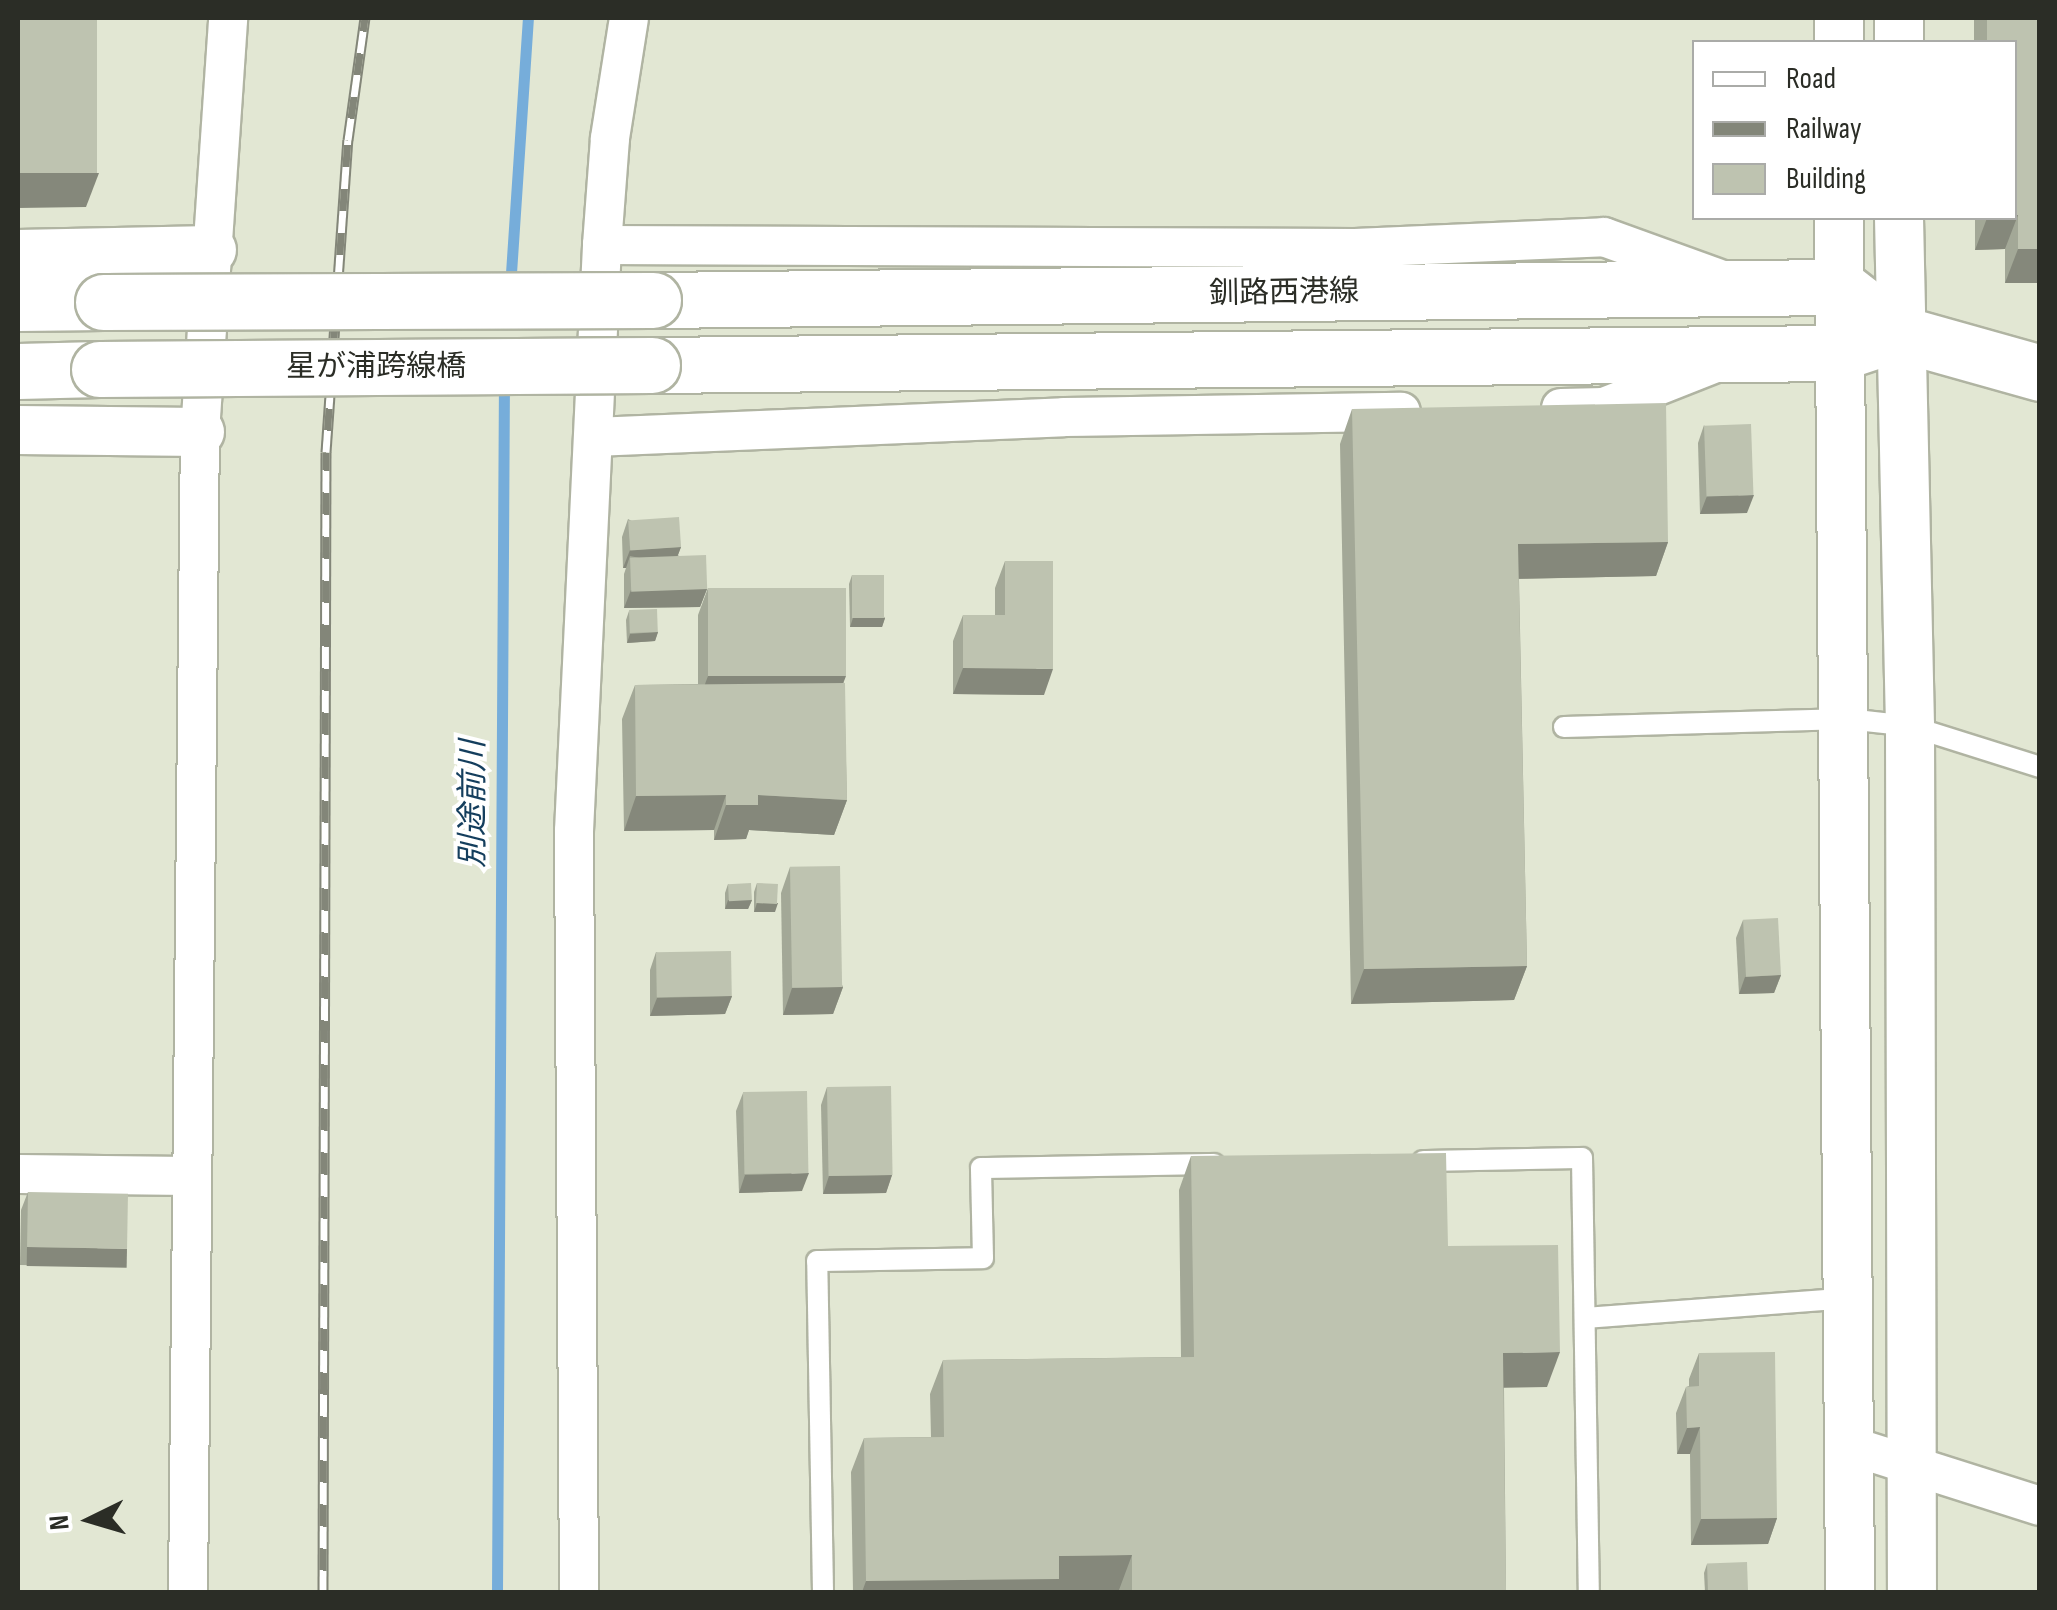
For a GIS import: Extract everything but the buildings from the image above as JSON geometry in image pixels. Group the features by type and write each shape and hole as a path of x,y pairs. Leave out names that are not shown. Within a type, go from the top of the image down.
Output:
{"main road":[{"name":"釧路西港線","path":"18,303 1839,287"},
{"path":"1839,287 1898,334 2040,373"},
{"path":"1746,352 1838,353 1898,334"},
{"name":"星が浦跨線橋","path":"18,370 1746,352"}],"street":[{"path":"188,1592 200,432 228,18"},
{"path":"579,1592 574,831 602,245 610,138 629,18"},
{"path":"1839,220 1838,353 1847,719 1850,1592"},
{"path":"1898,220 1910,726 1912,1592"},
{"path":"602,245 1355,248 1604,237 1748,288"},
{"path":"18,254 212,250"},
{"path":"1526,409 1604,407 1746,352"},
{"path":"594,437 1064,417 1448,411"},
{"path":"18,430 200,432"},
{"path":"18,1174 190,1176"},
{"path":"1848,1446 2040,1506"}],"lane":[{"path":"1564,726 1847,719 1910,726 2040,767"},
{"path":"1408,1161 1582,1158 1589,1592"},
{"path":"822,1592 817,1261 983,1258 981,1168 1233,1164"},
{"path":"1585,1318 1849,1298"}],"waterway":[{"name":"別途前川","path":"510,288 528,18"},
{"name":"別途前川","path":"497,1592 504,381"}],"railway":[{"path":"323,1592 326,452 348,140 365,18"}]}
